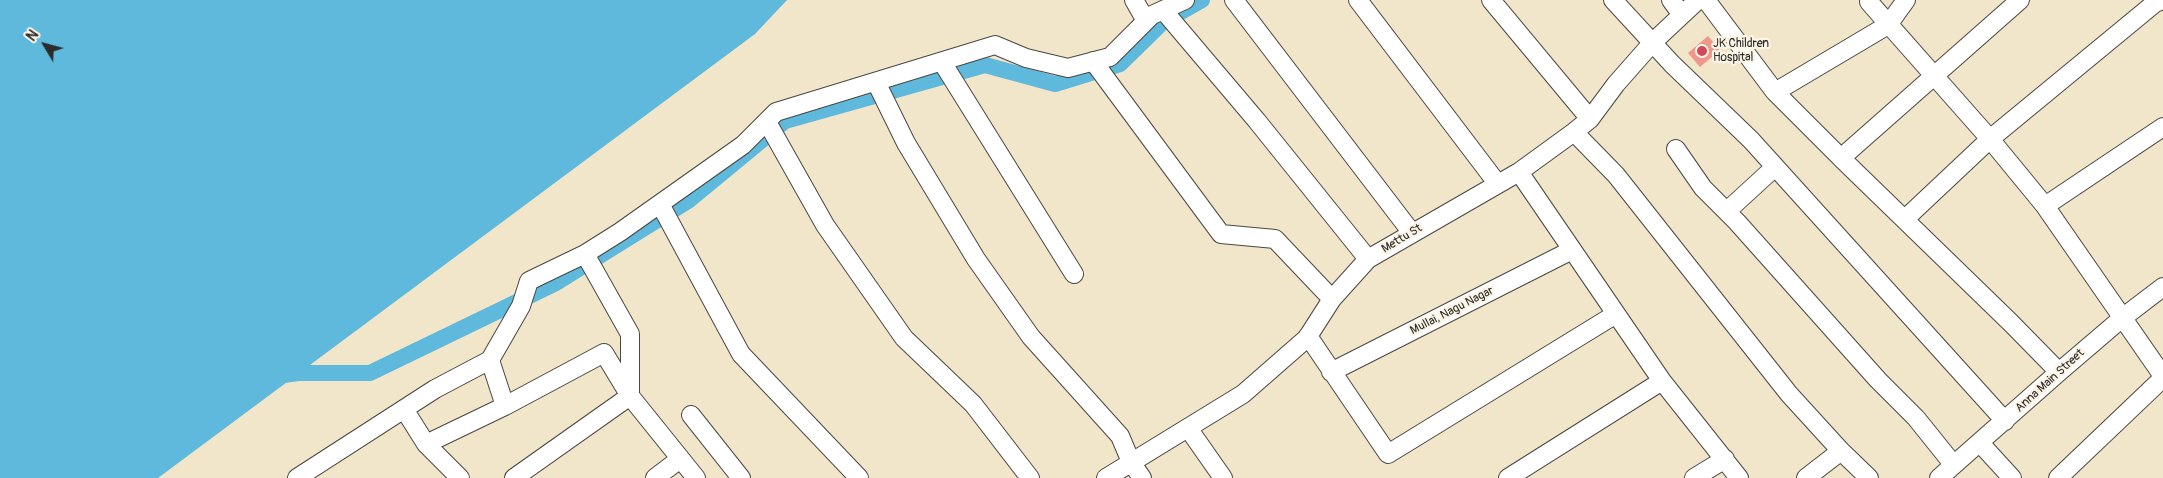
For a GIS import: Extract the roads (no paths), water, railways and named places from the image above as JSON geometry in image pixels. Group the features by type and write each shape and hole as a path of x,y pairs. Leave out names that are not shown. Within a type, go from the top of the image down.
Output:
{"street":[{"path":"1134,0 1146,21"},
{"path":"1167,16 1184,0"},
{"path":"1234,0 1412,233"},
{"path":"1358,0 1497,183"},
{"path":"1491,0 1590,119"},
{"path":"1612,0 1672,64 1751,140 2005,421"},
{"path":"1671,0 1682,15"},
{"name":"Mettu St","path":"1106,478 1243,394 1308,336 1332,299 1368,259 1519,172 1574,132 1590,119 1616,84 1653,42 1698,0"},
{"path":"1706,0 1775,92 2059,372"},
{"path":"1775,92 1888,25 1906,0"},
{"path":"1841,158 1932,75 2020,0"},
{"path":"1905,220 1990,139 2155,3 2163,0"},
{"path":"1869,2 1990,139 2045,206 2163,377 2058,478"},
{"path":"297,478 435,389 490,360 524,298 529,281 588,260 664,211 743,145 770,128 776,112 880,90 947,70 994,46 1026,58 1068,68 1097,67 1110,57 1152,15 1167,16 1257,121 1368,259"},
{"path":"1097,67 1221,234 1275,239 1332,299"},
{"path":"947,70 1074,274"},
{"path":"880,90 906,144 976,259 1031,337 1120,436 1131,462 1142,478"},
{"path":"2045,206 2163,127"},
{"path":"770,128 825,225 904,338 973,404 1030,478"},
{"path":"1574,132 1616,175 1789,394 1841,452 1869,478"},
{"path":"1676,149 1703,188 1807,298 1878,380 1916,418 1953,464"},
{"path":"1726,211 1775,166"},
{"path":"1519,172 1662,381 1739,478"},
{"path":"664,211 741,354 859,478"},
{"name":"Mullai, Nagu Nagar","path":"1331,372 1572,250"},
{"path":"588,260 630,334 630,396"},
{"name":"Anna Main Street","path":"1939,478 2059,372 2163,287"},
{"path":"1308,336 1388,454 1616,314"},
{"path":"426,444 505,406 604,353 630,396 696,478"},
{"path":"490,360 505,406"},
{"path":"1508,478 1528,473 1662,381"},
{"path":"514,478 630,396"},
{"path":"404,409 426,444 460,478"},
{"path":"691,415 741,478"},
{"path":"1188,428 1223,478"},
{"path":"1980,443 2012,478"},
{"path":"1806,478 1841,452"},
{"path":"655,478 680,459"},
{"path":"1694,478 1725,459"}],"water":[{"path":"0,0 787,0 755,34 158,478 0,478"}],"waterway":[{"path":"277,376 298,373 370,373 556,283 688,201 785,121 985,65 1055,84 1120,64 1163,22 1202,0"}],"place":[{"name":"JK Children Hospital","path":"1702,51"}]}
